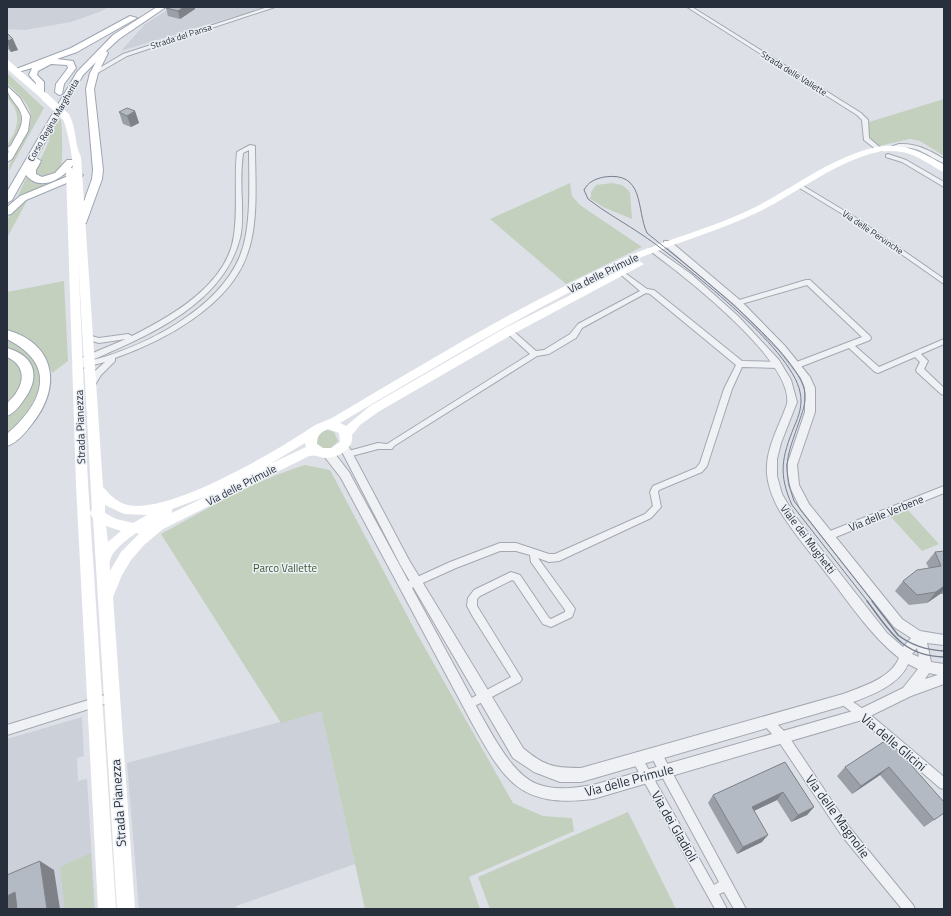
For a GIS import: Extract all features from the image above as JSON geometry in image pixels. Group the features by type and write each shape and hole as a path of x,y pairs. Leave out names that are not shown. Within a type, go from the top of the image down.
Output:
{"main road":[{"path":"10,65 22,66 39,63 74,50 147,12 162,7"},
{"name":"Corso Regina Margherita","path":"7,200 80,74 100,52 147,12"},
{"name":"Corso Regina Margherita","path":"7,182 59,92 78,67 93,50 105,40 147,12"},
{"path":"82,221 79,209 97,179 98,170 90,89 94,73 101,57 116,38"},
{"path":"42,95 40,82 33,75 34,70 52,62 67,62 70,63 72,68 60,84 59,92"},
{"name":"Strada Pianezza","path":"10,65 66,117 72,131 73,151 70,162 79,209 77,364 82,485 107,909"},
{"path":"7,89 22,105 26,113 24,131 9,154"},
{"path":"37,146 36,161 30,172 34,178 45,180 57,177 65,171 70,162"},
{"name":"Via delle Primule","path":"328,425 374,396 505,328 621,272 657,252 670,246 759,217 806,187 835,166 880,150 890,152"},
{"name":"Strada Pianezza","path":"73,151 77,157 73,180 79,209"},
{"path":"890,152 912,151 944,169"},
{"path":"890,152 907,157 944,176"},
{"name":"Via delle Primule","path":"806,187 890,152"},
{"path":"7,212 23,198 55,185 73,180"},
{"name":"Strada Pianezza","path":"82,221 97,488 106,598 126,909"},
{"name":"Via delle Primule","path":"346,433 356,422 374,409 505,328 620,263 657,252"},
{"path":"7,334 23,341 38,353 44,366 47,380 44,394 35,414 24,427 7,441"},
{"path":"7,352 23,362 28,376 27,385 20,397 7,411"},
{"path":"328,425 340,427 346,433 346,450 328,453 315,450 310,441 313,432 322,426 328,425"},
{"name":"Via delle Primule","path":"90,614 95,586 103,560 112,547 134,528 189,498 233,478 300,442 313,432"},
{"name":"Via delle Primule","path":"106,598 118,567 141,539 166,522 306,452 315,450"},
{"path":"82,485 88,501 99,517"},
{"name":"Via delle Primule","path":"97,488 104,499 119,507 129,510 152,509 189,498"},
{"name":"Via delle Primule","path":"99,517 110,522 134,528 148,528 166,522"}],"street":[{"name":"Strada del Pansa","path":"94,73 125,55 273,7"},
{"name":"Strada delle Vallette","path":"689,7 859,114 865,120 866,139 880,150"},
{"path":"890,152 903,145 914,146 944,161"},
{"path":"90,360 167,320 194,302 224,272 230,260 237,237 240,154 242,150 252,146 249,233 244,257 232,276 214,298 191,316 158,336 116,356 106,364 92,384"},
{"path":"890,152 944,185"},
{"name":"Via delle Pervinche","path":"806,187 889,238 944,277"},
{"name":"Via delle Pervinche","path":"806,187 944,282"},
{"name":"Viale dei Mughetti","path":"670,246 738,303 766,330 806,377 810,388 812,401 810,412 792,465 794,485 805,507 898,623 919,637 925,639 944,640"},
{"name":"Viale dei Mughetti","path":"657,252 725,308 750,333 778,365 788,379 792,397 791,406 772,459 771,470 774,486 779,500 786,512 883,637 905,657 926,666 944,670"},
{"name":"Via delle Primule","path":"621,272 644,291 652,292 740,364"},
{"path":"738,303 808,282 867,338 797,365"},
{"path":"346,450 378,446 389,447 391,444 535,354 546,352 573,336 580,326 644,291"},
{"path":"505,328 535,354"},
{"path":"88,337 95,340 105,341 142,332"},
{"path":"850,345 878,370 944,341"},
{"path":"916,354 924,361 920,370 944,392"},
{"path":"77,364 90,360 116,356"},
{"path":"405,587 500,547 516,547 549,558 556,558 654,512 657,506 654,492 656,488 699,470 704,464 728,389 740,364 778,365"},
{"name":"Via delle Primule","path":"346,450 417,581 518,753 534,766 560,775 580,775 637,760 843,700 865,692 891,677 901,668 911,644 919,637"},
{"name":"Via delle Primule","path":"328,453 345,475 469,704 505,766 524,784 546,793 569,795 593,792 664,770 783,738 862,714 907,692 944,678"},
{"name":"Via delle Verbene","path":"828,536 944,489"},
{"path":"469,704 517,679 472,606 473,598 477,593 511,576 517,578 546,621 551,623 569,614 570,609 534,559 534,553"},
{"path":"919,637 926,656 926,666"},
{"name":"Via delle Primule","path":"907,692 921,678 926,666"},
{"path":"7,730 112,698"},
{"name":"Via delle Glicini","path":"843,700 862,714 944,784"},
{"name":"Via delle Magnolie","path":"768,722 783,738 846,832 909,909"},
{"name":"Via dei Gladioli","path":"656,754 740,909"},
{"name":"Via dei Gladioli","path":"637,760 722,909"},
{"path":"712,891 727,885"}],"shaded area":[{"path":"7,7 108,7 102,11 71,22 25,30 7,29"},
{"path":"172,7 265,7 121,51 145,24"},
{"path":"321,711 355,864 236,906 237,909 139,909 127,763"},
{"path":"82,717 84,756 77,758 78,781 87,779 95,909 7,909 7,739"}],"green space":[{"path":"7,73 44,108 9,171 12,159 25,137 31,120 28,106 7,83"},
{"path":"7,94 16,104 21,119 19,130 12,145 7,149 8,143 15,132 17,116 14,107 7,98"},
{"path":"944,99 944,156 920,141 910,139 879,146 875,145 866,135 869,122"},
{"path":"61,119 61,169 57,173 42,176 37,173 36,169 49,141 51,129"},
{"path":"29,177 33,180 55,180 56,182 17,198 26,178"},
{"path":"570,183 572,196 580,205 642,247 566,284 490,219"},
{"path":"612,183 622,185 630,192 632,219 603,207 589,198 591,197 591,192 596,185"},
{"path":"28,199 7,238 7,219 21,202"},
{"path":"64,281 68,361 52,373 41,350 36,345 23,336 7,329 7,292"},
{"path":"7,337 29,350 42,378 37,404 7,438 7,414 28,391 17,352 7,348"},
{"path":"7,355 22,368 23,384 7,406"},
{"path":"327,430 334,432 338,441 330,449 321,450 312,437 314,434"},
{"name":"Parco Vallette","path":"305,465 330,470 417,634 513,803 543,816 572,818 574,831 469,877 480,909 365,909 321,711 281,723 161,534 250,487 286,471"},
{"path":"907,509 939,544 922,551 890,516"},
{"path":"628,812 676,909 490,909 478,877"},
{"path":"91,853 94,909 65,909 60,867"}],"building":[{"path":"184,7 178,11 166,8"},
{"path":"8,34 13,39 7,41"},
{"path":"127,108 135,111 127,116 119,112"},
{"path":"944,551 944,586 936,592 917,595 903,581 917,570 941,566 935,552"},
{"path":"888,739 944,802 944,813 934,820 889,767 861,786 845,767"},
{"path":"785,762 814,807 798,815 783,792 752,807 768,835 743,847 713,795"},
{"path":"40,861 47,909 17,909 15,892 7,896 7,875"}],"tram line":[{"path":"868,602 792,505 788,494 783,475 784,457 801,405 800,392 793,374 757,330 708,285 661,248 588,199 584,190 592,181 604,177 617,177 626,180 633,186 637,194 647,233 737,308 783,355 798,376 805,393 805,401 789,453 787,469 790,489 794,501 873,602"},
{"path":"867,601 890,632 907,647 930,656 944,657"},
{"path":"872,601 898,635 903,639 920,647 944,651"}]}
